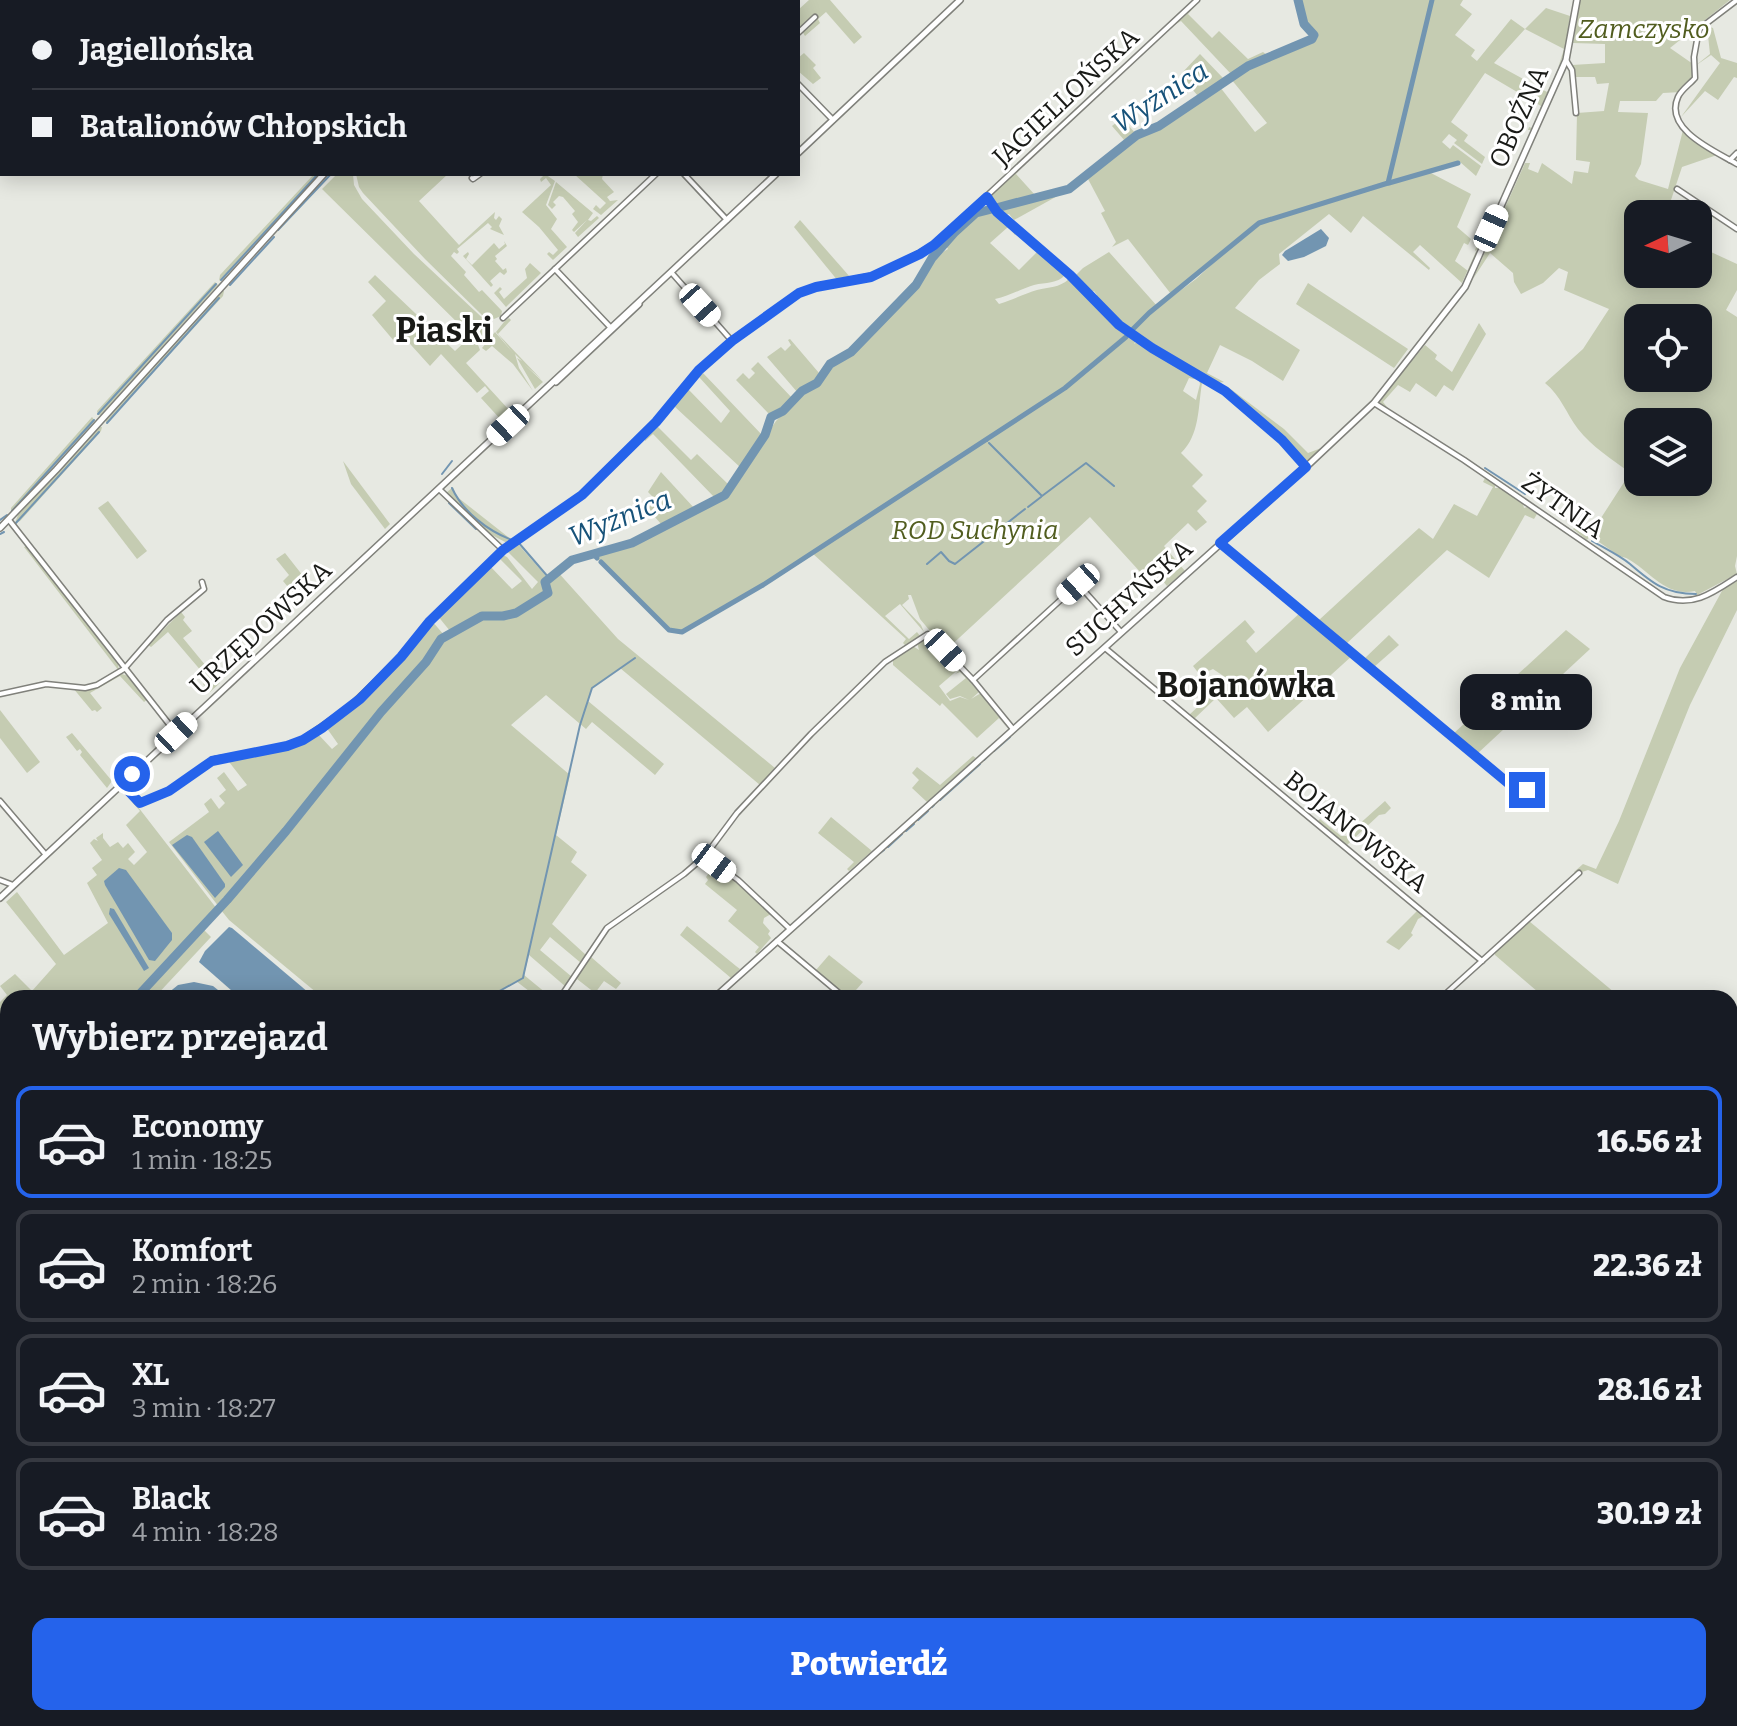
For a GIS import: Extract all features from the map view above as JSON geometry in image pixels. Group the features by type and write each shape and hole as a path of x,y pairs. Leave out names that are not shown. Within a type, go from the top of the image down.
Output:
{"street":[{"path":"800,151 960,0"},
{"name":"JAGIELLOŃSKA","path":"122,784 140,803 169,791 212,761 272,750 303,740 360,699 401,657 430,621 503,550 582,495 656,422 699,370 732,341 799,293 871,277 934,245 1197,0"},
{"name":"OBOŹNA","path":"1374,403 1465,287 1566,60 1577,0"},
{"path":"1737,0 1699,29 1694,57 1695,78 1678,97 1677,113 1687,133 1737,164"},
{"path":"800,31 815,17"},
{"path":"1566,60 1572,70 1576,113"},
{"path":"800,86 833,120"},
{"path":"1730,160 1737,153"},
{"path":"0,528 322,176"},
{"path":"503,318 654,176"},
{"path":"686,176 727,220"},
{"name":"URZĘDOWSKA","path":"0,898 774,176"},
{"path":"1677,189 1737,229"},
{"path":"987,197 997,212 1070,275 1119,325 1225,391 1282,440 1306,467"},
{"path":"555,267 611,329"},
{"path":"671,272 732,341"},
{"name":"SUCHYŃSKA","path":"790,929 1374,403"},
{"name":"ŻYTNIA","path":"1374,403 1464,460 1664,597 1697,600 1737,577"},
{"path":"439,489 503,550"},
{"path":"9,520 176,733"},
{"path":"1220,543 1514,788 1527,790"},
{"path":"973,680 1078,584 1089,570"},
{"path":"0,694 46,684 89,688 124,669 204,584"},
{"path":"1078,584 1121,632"},
{"path":"565,990 607,928 705,856 722,831 811,734 885,662 928,634 973,680 1013,729"},
{"name":"BOJANOWSKA","path":"1105,648 1482,961"},
{"path":"0,801 46,855"},
{"path":"705,856 738,880 790,929 723,990"},
{"path":"1450,990 1579,873"},
{"path":"0,880 13,885"},
{"path":"777,941 835,990"}],"green space":[{"path":"809,0 830,0 862,37 854,44 826,12 818,19 820,23 805,36 802,31 814,15 800,29 800,8"},
{"path":"1298,0 1463,0 1460,5 1472,14 1455,35 1475,50 1471,56 1477,61 1511,19 1525,29 1494,63 1547,92 1557,73 1533,126 1541,106 1485,73 1451,122 1468,135 1464,141 1485,157 1482,164 1454,143 1457,140 1449,134 1442,142 1450,149 1453,145 1481,166 1476,176 1460,162 1429,172 1471,194 1457,227 1471,239 1468,245 1464,243 1455,261 1467,271 1462,283 1420,245 1413,252 1429,270 1363,216 1351,233 1329,214 1279,254 1280,264 1259,280 1235,308 1300,350 1283,381 1220,345 1207,373 1224,382 1217,383 1130,329 1075,276 1109,252 1158,307 1196,279 1237,241 1171,294 1128,239 1112,247 1116,242 1101,213 1105,211 1088,179 1014,220 1009,214 1002,215 991,196 1025,164 1016,174 1035,195 1069,186 1125,141 1112,126 1122,118 1136,134 1177,114 1198,96 1180,75 1200,54 1223,78 1231,74 1181,21 1171,27 1200,1 1188,14 1212,38 1219,31 1248,59 1312,39 1314,35 1304,24","holes":["1231,79 1267,123 1255,132 1220,87"]},
{"name":"Zamczysko","path":"1580,0 1730,0 1670,48 1693,64 1693,78 1681,92 1663,93 1656,101 1620,101 1618,112 1648,113 1641,164 1635,176 1639,180 1668,189 1683,130 1717,155 1682,167 1671,200 1624,200 1624,288 1712,288 1712,252 1737,264 1737,290 1726,310 1737,317 1737,574 1697,595 1695,591 1684,592 1667,587 1628,559 1590,536 1587,540 1573,529 1575,527 1590,535 1624,482 1624,496 1712,496 1712,408 1624,408 1624,468 1584,435 1545,383 1583,349 1609,309 1564,290 1568,272 1559,268 1543,283 1521,294 1513,273 1490,253 1473,279 1525,163 1530,163 1528,169 1538,173 1542,163 1572,184 1574,171 1588,173 1590,162 1576,160 1577,113 1604,111 1609,83 1597,84 1595,77 1574,77 1572,65 1605,63 1605,44 1573,43"},
{"path":"1546,8 1570,16 1564,54 1558,68 1564,49 1525,29"},
{"path":"1707,26 1713,28 1721,58 1737,63 1737,78 1734,77 1718,100 1705,91 1681,117 1720,63 1711,55 1695,66 1710,54"},
{"path":"804,53 816,65 813,68 821,78 813,84 800,73 800,56"},
{"path":"312,176 318,176 219,281 220,275"},
{"path":"335,176 353,176 354,185 362,199 414,254 490,325 493,331 478,345 480,350 466,363 511,412 502,421 481,398 489,391 485,386 477,393 441,354 430,366 402,335 394,341 372,315 386,301 368,282 375,275 455,351 471,336 322,189"},
{"path":"356,176 446,176 419,201 459,245 495,212 496,220 499,216 502,219 499,226 504,235 490,229 492,227 488,223 457,249 457,254 454,252 451,256 479,292 482,290 502,311 501,316 494,319 482,315 359,187"},
{"path":"548,176 555,181 546,205 557,219 551,229 567,247 553,260 547,254 553,255 558,250 522,212 551,185 546,178 541,182 540,179"},
{"path":"576,176 603,176 614,192 607,197 610,201 618,200 601,215 593,209 596,205 600,209 606,203"},
{"path":"556,182 593,213 588,220 599,218 578,237 575,233 587,220 574,232 572,230 578,222 572,214 575,211 563,197 559,196 553,202 556,205 552,209 548,205"},
{"name":"ROD Suchynia","path":"993,210 1008,227 990,243 1019,270 1037,252 1032,245 1065,275 1055,281 995,299 999,304 1033,291 1058,286 1069,279 1125,335 1064,387 852,526 1065,389 1128,335 1136,340 1134,344 1137,342 1195,375 1194,379 1189,378 1183,391 1196,400 1199,380 1211,386 1202,383 1195,429 1181,453 1203,475 1192,486 1207,501 1197,511 1207,522 1196,531 1188,523 1164,546 1185,571 1167,586 1151,567 1142,574 1090,517 946,650 920,619 911,595 902,605 924,632 900,604 885,616 909,639 917,632 920,636 906,646 903,643 906,639 811,552 705,621 682,632 669,630 594,556 634,544 726,496 776,421 803,392 818,384 831,365 852,353 918,285 933,258 948,249 945,244 976,214"},
{"path":"800,220 850,279 838,281 794,227"},
{"path":"504,241 507,246 495,256 495,261 507,272 504,275 500,272 490,281 491,287 463,256 468,252 466,259 472,265 494,243 499,249 505,244"},
{"path":"530,263 541,273 506,307 494,293 500,287 499,292 504,299 527,278 525,269"},
{"path":"215,282 218,285 98,415 97,411"},
{"path":"1308,283 1408,349 1394,368 1296,304"},
{"path":"220,291 224,291 223,296 106,423 106,418"},
{"path":"508,317 506,320 511,320 498,334 543,382 535,389 517,358 522,361 515,354 519,368 533,391 513,364 492,346 486,351 482,348 495,332 514,354 496,332"},
{"path":"1479,323 1486,334 1453,391 1444,385 1436,397 1416,383 1410,392 1398,385 1383,402 1391,412 1380,404 1379,400 1425,345 1437,355 1435,359 1452,372"},
{"path":"790,339 819,373 812,385 798,393 767,357 781,347 785,351 791,345"},
{"path":"758,362 793,399 768,420 769,414 736,380 743,373 749,379 755,373 751,369"},
{"path":"703,373 763,436 741,468 674,406 688,389 721,423 730,411 699,377"},
{"path":"1221,386 1228,387 1284,429 1308,453 1324,447 1309,460 1303,460 1283,438"},
{"path":"92,417 95,421 11,513 11,508"},
{"path":"656,425 691,460 697,454 729,485 724,494 716,499 653,434 645,441 644,438"},
{"path":"98,427 102,427 101,431 15,523 18,515"},
{"path":"343,461 390,524 385,529 351,484"},
{"path":"661,472 695,509 662,525 646,507 654,498 648,492"},
{"path":"1485,478 1495,488 1500,488 1523,504 1524,508 1537,514 1534,519 1525,515 1489,578 1447,550 1346,644 1319,624 1319,620 1419,528 1433,539 1454,504 1477,516 1493,487 1483,482"},
{"path":"453,487 456,496 512,540 555,510 556,513 509,542 507,543 488,533 446,493"},
{"path":"108,501 147,551 137,559 98,508"},
{"path":"516,542 547,577 556,570 618,639 775,768 760,785 620,668 592,688 588,701 664,764 655,775 592,722 586,729 546,695 511,725 570,775 556,835 577,852 571,862 587,875 552,924 586,955 581,963 550,937 540,950 572,977 566,987 529,955 524,975 542,990 528,990 516,981 500,990 313,990 229,920 221,910 227,903 219,907 169,842 209,812 204,804 211,798 219,809 225,803 219,796 226,790 217,778 224,772 238,791 247,785 226,758 291,748 317,733 332,749 338,744 326,727 382,678 432,621 444,635 450,631 437,615 489,565 512,589 522,581 500,559 501,554 507,557 532,589 538,582 508,552"},
{"path":"27,546 118,664 119,671 24,547"},
{"path":"285,553 307,581 293,593 283,581 289,575 276,559"},
{"path":"1737,581 1737,610 1690,705 1618,884 1588,870 1576,874 1574,872 1583,864 1596,869 1619,821 1680,668 1723,589"},
{"path":"181,612 192,631 183,638 220,683 210,692 203,684 208,679 168,632 151,647 148,645"},
{"path":"1301,612 1353,655 1268,732 1247,707 1234,718 1216,698 1194,719 1189,715 1228,679 1213,669 1200,675 1193,666 1245,620 1255,632 1246,641 1256,653"},
{"path":"1566,630 1590,649 1477,754 1453,734"},
{"path":"1389,635 1399,645 1374,667 1364,659"},
{"path":"930,637 960,668 939,686 950,701 960,697 969,700 960,696 950,699 946,694 966,678 960,672 955,674 960,670 979,692 971,699 981,693 1008,729 999,718 977,738 942,703 940,706 893,665 893,660 913,646 919,650 917,642"},
{"path":"122,674 128,676 148,699 144,702 120,676 90,693 102,708 97,712 92,711 73,688 86,689"},
{"path":"0,710 40,762 27,773 0,738"},
{"path":"72,733 112,781 107,788 80,755 80,749 77,751 66,737"},
{"path":"973,756 976,758 927,802 912,788 919,780 912,773 917,767 940,785"},
{"path":"125,792 135,803 217,909 142,990 33,990 56,964 6,902 17,892 64,955 108,923 87,883 97,875 92,868 102,860 90,843 94,839 98,841 96,838 103,833 110,847 118,842 123,848 128,843 135,852 128,859 134,865 147,852 126,825 140,811 122,794"},
{"path":"1385,801 1391,808 1347,845 1318,821 1320,819 1341,836 1346,836"},
{"path":"831,817 872,851 849,871 847,869 854,862 818,833"},
{"path":"715,865 737,881 771,914 764,918 763,923 770,931 768,934 771,938 757,954 755,952 759,947 728,921 737,910 705,884"},
{"path":"1419,909 1424,916 1418,919 1411,933 1413,935 1399,950 1386,942"},
{"path":"1529,921 1611,990 1536,990 1495,952"},
{"path":"687,926 740,969 731,978 680,935"},
{"path":"202,928 211,937 161,990 145,990"},
{"path":"829,955 863,982 856,990 840,990 816,970"},
{"path":"591,957 621,983 616,989 604,981 597,990 591,990 577,979 568,990"},
{"path":"15,974 31,990 3,990 0,986"}],"water":[{"path":"1321,229 1329,238 1326,246 1288,261 1282,255 1285,251"},
{"path":"218,831 243,865 231,877 204,842"},
{"path":"187,835 192,837 225,884 215,898 172,845"},
{"path":"119,868 126,870 172,933 172,940 155,961 149,960 105,885 104,881"},
{"path":"110,908 114,909 149,968 144,971 109,914"},
{"path":"229,927 232,928 306,990 231,990 199,962 205,951"},
{"path":"194,982 218,990 172,990 178,985"}],"waterway":[{"name":"Wyżnica","path":"996,208 1069,189 1137,135 1159,126 1248,66 1312,39 1314,35 1304,24 1298,0"},
{"path":"1132,330 1259,223 1388,183 1432,0"},
{"path":"1389,183 1458,163"},
{"path":"221,280 316,176"},
{"path":"278,230 329,176"},
{"name":"Wyżnica","path":"143,990 286,831 381,712 426,662 441,639 482,616 516,613 548,593 545,582 572,560 632,543 725,495 765,435 771,417 783,411 802,391 817,383 830,364 851,352 916,285 932,258 954,233 976,213 992,209"},
{"path":"230,285 274,237"},
{"path":"98,414 216,284"},
{"path":"107,423 219,298"},
{"path":"601,562 669,630 682,632 763,585 1065,388 1126,337"},
{"path":"12,511 94,420"},
{"path":"15,524 99,432"},
{"path":"989,443 1042,496 1086,463 1114,486"},
{"path":"442,474 452,461"},
{"path":"1485,468 1525,494"},
{"path":"452,488 477,520 512,540"},
{"path":"1028,507 1041,497"},
{"path":"449,503 476,529"},
{"path":"927,564 941,552 955,564 1025,509"},
{"path":"0,520 7,515"},
{"path":"0,534 4,532"},
{"path":"1592,541 1660,586 1696,594"},
{"path":"518,542 549,578"},
{"name":"Wyżnica","path":"593,554 597,558"},
{"path":"501,990 523,978 580,725 592,688 635,658"},
{"path":"994,751 1010,737"},
{"path":"984,760 990,754"},
{"path":"940,800 980,764"},
{"path":"918,820 928,811"},
{"path":"906,831 914,824"},
{"path":"888,847 902,834"},
{"path":"880,853 884,850"}],"district":[{"name":"Piaski","path":"444,330"},
{"name":"Bojanówka","path":"1246,685"}],"route":[{"path":"132,774 122,784 140,803 169,791 212,761 287,746 322,728 360,699 401,657 430,621 503,550 582,495 656,422 699,370 732,341 799,293 871,277 920,254 987,197 997,212 1070,275 1119,325 1225,391 1282,440 1306,467 1220,543 1514,788 1527,790"}]}
